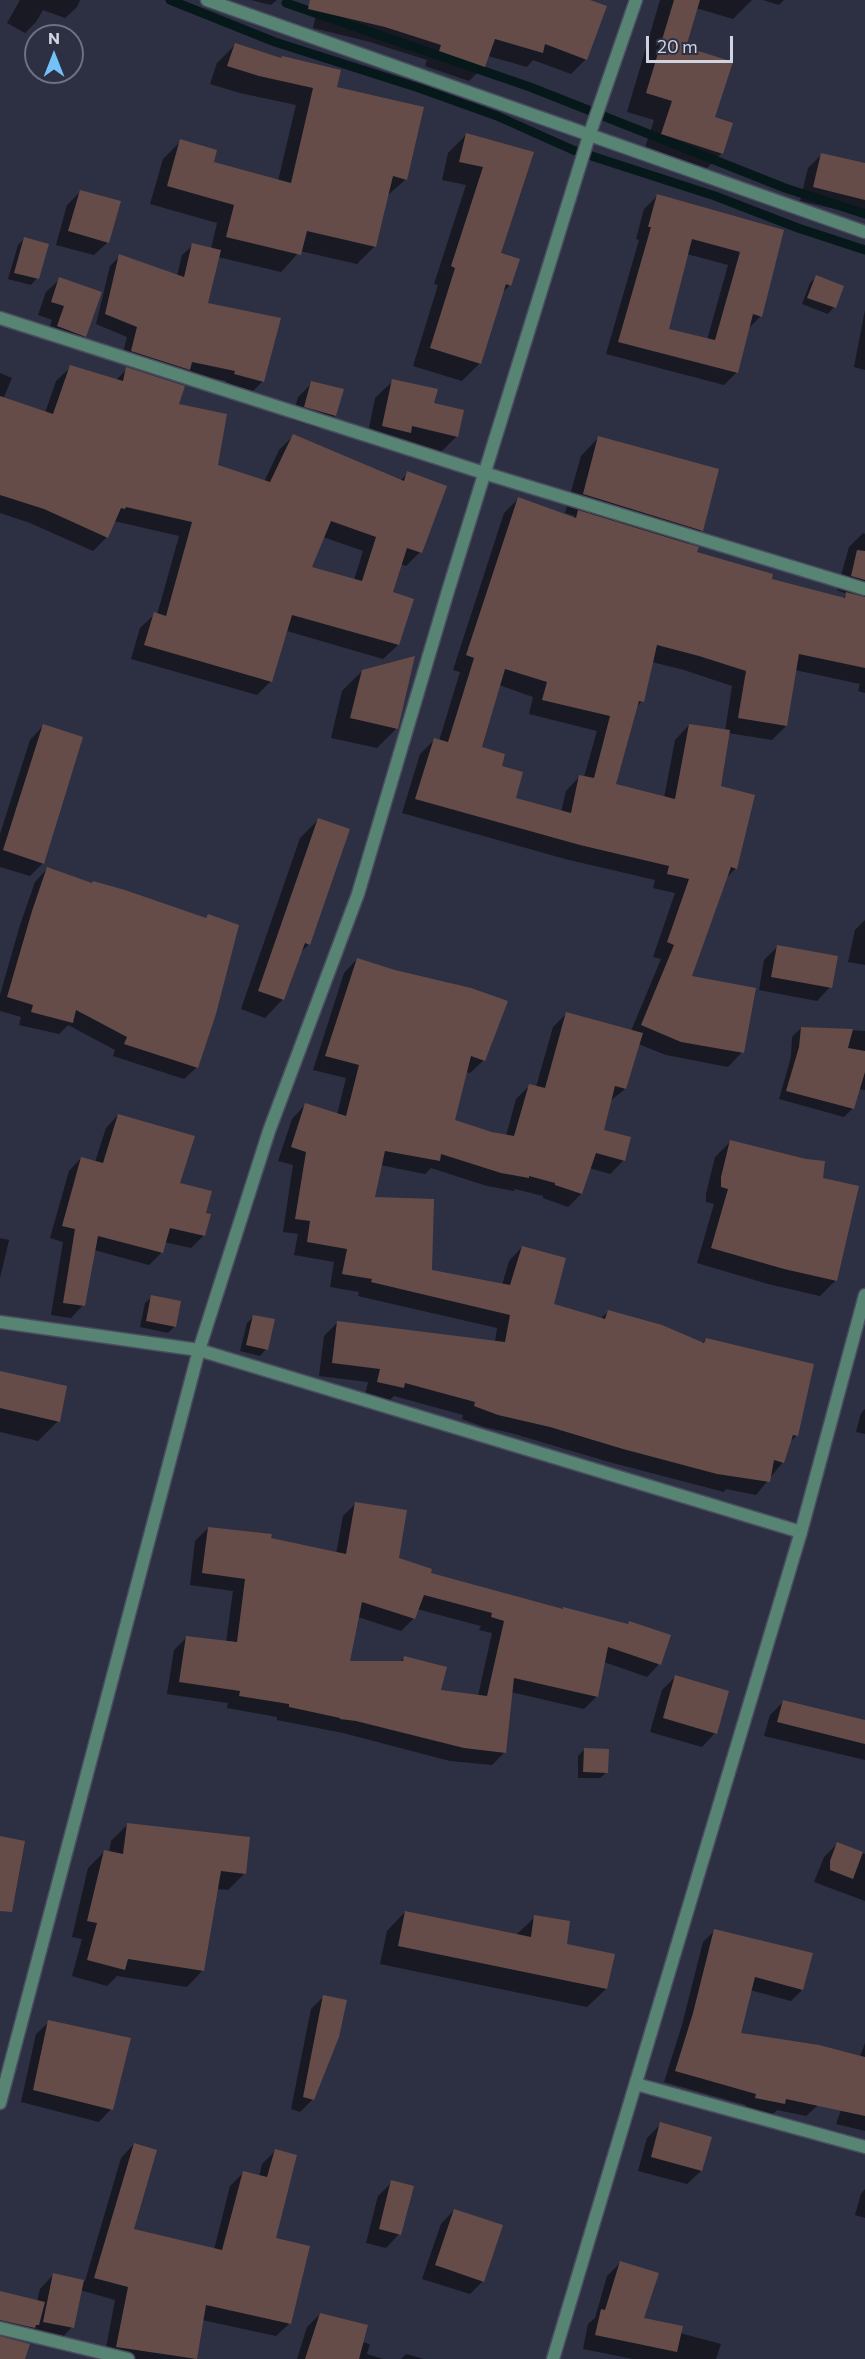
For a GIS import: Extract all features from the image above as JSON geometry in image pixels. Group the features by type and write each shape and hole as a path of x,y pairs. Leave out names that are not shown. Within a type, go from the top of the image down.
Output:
{"street":[{"path":"207,0 865,232"},
{"path":"0,2103 199,1350 269,1131 358,894 484,473 589,136 636,0"},
{"path":"0,318 484,473 865,589"},
{"path":"553,2359 801,1532 865,1295"},
{"path":"0,1322 199,1350 801,1532"},
{"path":"636,2084 865,2147"},
{"path":"0,2328 128,2359"}],"building":[{"path":"310,0 590,0 607,6 587,60 545,44 543,53 495,39 485,67 439,51 441,45 385,27 308,9"},
{"path":"674,0 700,0 686,47 733,62 715,117 733,123 723,154 661,134 672,101 646,93"},
{"path":"235,43 281,58 282,56 341,70 337,87 424,107 407,180 393,176 376,247 307,231 301,255 226,237 234,205 167,186 180,139 217,150 214,162 291,183 313,88 227,66"},
{"path":"466,133 534,152 501,253 520,259 511,286 506,284 481,364 430,348 455,268 451,266 483,167 459,162"},
{"path":"821,153 865,163 865,200 813,187"},
{"path":"80,190 121,201 109,243 68,231"},
{"path":"657,194 784,230 762,317 753,314 738,373 618,342 651,227 648,227","holes":["692,239 740,252 715,340 669,329"]},
{"path":"24,237 49,244 39,279 14,273"},
{"path":"192,243 221,250 208,303 281,318 264,382 234,374 235,371 192,362 190,370 131,351 137,327 105,314 119,254 184,277"},
{"path":"816,275 844,286 836,308 807,298"},
{"path":"59,277 102,292 86,337 57,326 64,306 51,302"},
{"path":"70,365 123,381 126,367 185,386 179,404 227,414 218,465 270,482 293,434 404,481 407,471 447,486 422,553 407,548 393,592 414,599 399,645 292,615 272,682 144,645 154,612 166,616 192,522 126,507 121,508 108,538 44,509 0,495 0,396 53,414","holes":["331,521 376,537 362,581 312,567"]},
{"path":"392,379 438,389 434,403 464,410 458,437 412,426 411,433 382,426"},
{"path":"311,381 344,389 336,416 304,407"},
{"path":"598,436 719,469 703,531 583,494"},
{"path":"518,497 576,518 578,510 699,547 697,552 773,574 772,579 845,598 846,592 865,597 865,668 799,654 787,726 738,718 746,671 657,645 644,702 639,701 616,784 675,799 689,724 730,730 721,786 755,795 737,869 731,867 692,976 756,988 744,1053 681,1042 641,1025 674,945 667,942 689,879 667,874 669,866 580,845 415,799 434,738 448,742 474,658 466,655","holes":["505,669 547,682 542,700 610,716 594,778 579,775 571,813 516,798 523,772 502,766 505,754 482,747"]},
{"path":"857,550 865,551 865,580 851,576"},
{"path":"415,656 398,729 350,718 362,670"},
{"path":"43,724 83,737 44,864 3,850"},
{"path":"318,818 350,829 310,945 305,943 284,1000 258,991"},
{"path":"47,867 92,883 93,881 125,890 206,918 208,914 239,925 216,1014 198,1068 124,1044 127,1037 76,1010 73,1023 31,1012 33,1005 7,997"},
{"path":"777,945 838,956 832,988 771,977"},
{"path":"357,958 395,970 471,988 508,1001 485,1061 471,1056 455,1120 492,1132 514,1136 529,1084 545,1088 566,1012 643,1033 626,1089 615,1086 604,1130 631,1137 625,1161 596,1153 582,1194 555,1185 555,1183 529,1176 529,1178 501,1173 441,1154 440,1161 385,1151 375,1197 434,1199 432,1270 510,1285 522,1246 566,1258 554,1304 605,1319 608,1310 662,1325 704,1343 706,1338 814,1364 798,1436 793,1435 784,1463 774,1460 770,1482 717,1474 623,1449 550,1427 498,1415 474,1406 475,1402 405,1383 404,1388 377,1382 380,1369 332,1363 337,1321 505,1342 510,1315 371,1282 372,1279 342,1274 347,1249 307,1242 310,1221 295,1219 306,1152 291,1147 305,1103 346,1116 359,1065 325,1056"},
{"path":"801,1027 853,1029 848,1048 865,1051 865,1072 854,1109 786,1091 799,1047"},
{"path":"118,1114 195,1136 180,1183 212,1191 206,1213 211,1214 205,1236 170,1228 163,1253 98,1236 85,1306 63,1303 75,1229 62,1226 81,1157 103,1163"},
{"path":"730,1140 806,1159 825,1161 823,1178 859,1186 837,1281 784,1269 711,1248 728,1189 721,1187 721,1177"},
{"path":"151,1295 181,1301 176,1327 146,1321"},
{"path":"253,1315 275,1319 268,1350 246,1345"},
{"path":"0,1371 67,1386 60,1422 0,1408"},
{"path":"355,1502 407,1510 399,1558 432,1569 431,1573 563,1609 563,1607 628,1624 629,1621 671,1635 661,1665 608,1647 598,1697 514,1678 506,1753 464,1748 289,1707 289,1704 239,1696 240,1691 179,1682 186,1636 237,1642 245,1579 202,1573 208,1527 272,1534 271,1538 346,1554","holes":["424,1595 492,1613 491,1617 504,1621 487,1696 441,1690 447,1667 404,1656 403,1661 350,1661 362,1602 415,1619"]},
{"path":"675,1675 729,1691 717,1734 663,1718"},
{"path":"783,1700 865,1720 865,1744 777,1722"},
{"path":"584,1748 609,1749 608,1773 583,1772"},
{"path":"127,1823 250,1837 246,1874 221,1871 204,1971 128,1959 125,1970 87,1960 97,1923 87,1921 104,1850 123,1854"},
{"path":"0,1836 25,1841 12,1912 0,1911"},
{"path":"837,1842 863,1852 853,1879 830,1870 830,1861"},
{"path":"405,1911 531,1937 534,1915 570,1921 567,1944 615,1954 607,1989 398,1946"},
{"path":"714,1929 813,1953 803,1990 755,1977 741,2033 819,2045 865,2057 865,2116 786,2099 785,2104 755,2098 756,2094 675,2071 693,2013"},
{"path":"323,1995 347,2000 339,2037 314,2100 303,2097"},
{"path":"48,2020 131,2038 113,2110 33,2090"},
{"path":"660,2122 712,2137 702,2171 651,2157"},
{"path":"134,2143 157,2150 134,2229 222,2250 243,2171 267,2177 275,2149 297,2155 276,2238 310,2246 291,2324 206,2305 197,2359 116,2347 128,2287 94,2278"},
{"path":"391,2180 414,2186 401,2235 379,2229"},
{"path":"454,2209 503,2225 484,2282 435,2265"},
{"path":"620,2261 659,2273 644,2318 683,2326 677,2352 595,2335 601,2309 605,2310"},
{"path":"53,2273 84,2280 74,2328 43,2322"},
{"path":"0,2291 45,2302 39,2325 35,2328 0,2320"},
{"path":"320,2313 368,2325 359,2359 305,2359"},
{"path":"0,2336 30,2344 25,2359 0,2359"}],"waterway":[{"path":"170,0 275,42 419,88 497,116 573,150 715,196 798,228 865,250"},
{"path":"286,3 530,87 785,188 865,214"}]}
